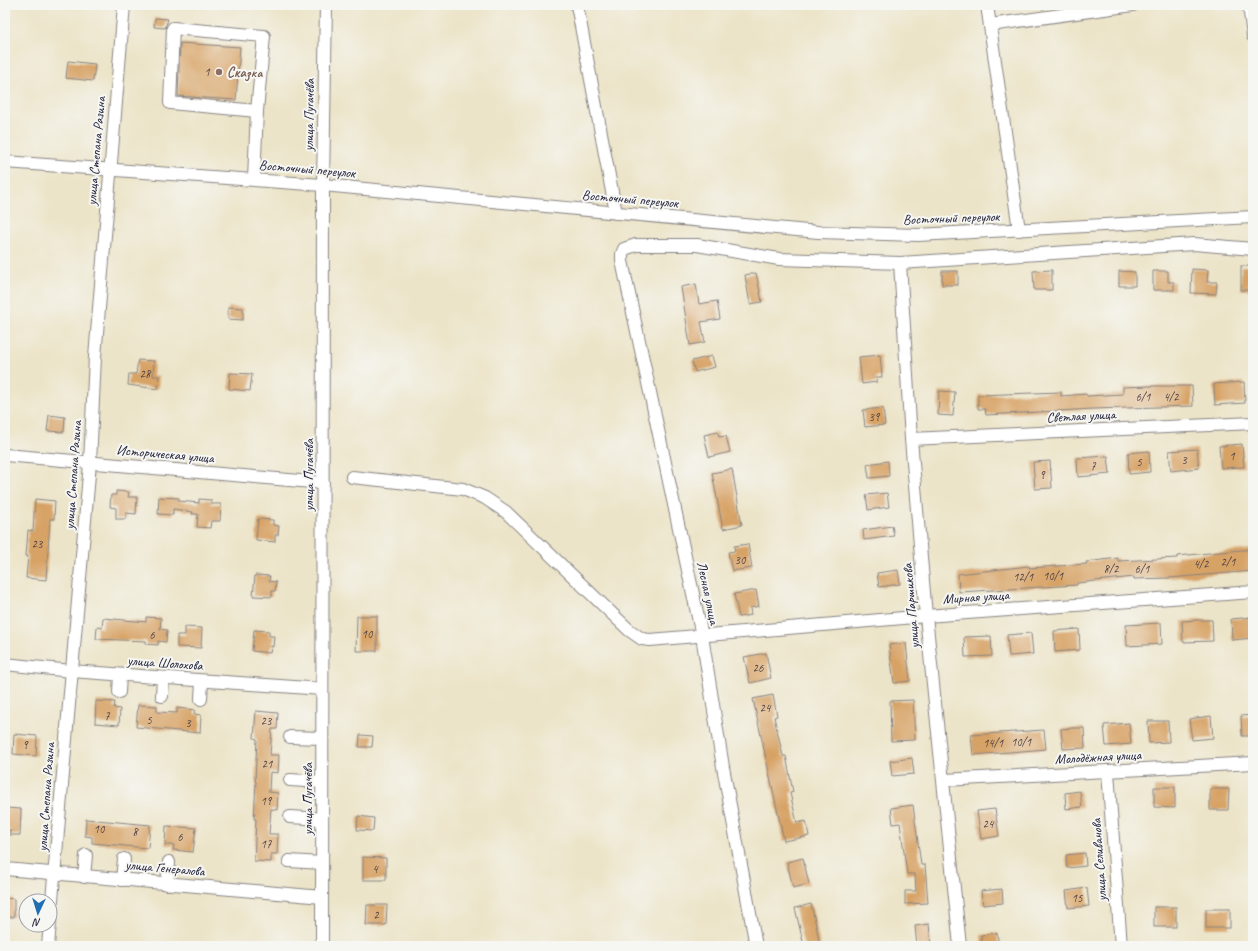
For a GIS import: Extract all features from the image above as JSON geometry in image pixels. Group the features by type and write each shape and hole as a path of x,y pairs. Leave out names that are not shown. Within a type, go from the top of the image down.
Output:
{"street":[{"name":"улица Степана Разина","path":"48,946 90,463 95,357 124,5"},
{"name":"улица Пугачёва","path":"322,946 323,185 326,5"},
{"path":"577,5 616,214"},
{"path":"987,5 1019,230"},
{"path":"990,25 1133,5"},
{"path":"1249,5 1253,36"},
{"path":"254,179 257,111 264,36 174,28 170,103 257,111"},
{"name":"Восточный переулок","path":"5,162 254,179 818,232 918,235 1253,217"},
{"name":"Лесная улица","path":"756,946 723,767 702,636 622,261 622,254 624,249 636,244 697,245 779,259 900,263"},
{"path":"900,263 1194,244 1253,249"},
{"name":"улица Паршикова","path":"900,263 910,439 926,616 960,946"},
{"name":"Светлая улица","path":"910,439 1253,423"},
{"name":"Историческая улица","path":"5,455 323,483"},
{"name":"Мирная улица","path":"352,477 463,489 485,498 506,512 635,635 642,639 650,640 926,616 1253,592"},
{"name":"улица Шолохова","path":"5,664 120,675 322,689"},
{"path":"119,692 120,675"},
{"path":"162,696 163,678"},
{"path":"201,699 202,681"},
{"path":"290,737 322,738"},
{"name":"Молодёжная улица","path":"944,780 1253,763"},
{"name":"улица Селиванова","path":"1108,772 1121,946"},
{"path":"290,780 322,782"},
{"path":"290,818 322,819"},
{"path":"84,877 86,855"},
{"path":"122,880 124,859"},
{"path":"289,861 322,863"},
{"path":"168,884 169,862"},
{"name":"улица Генералова","path":"5,869 322,897"}],"building":[{"path":"155,18 168,19 165,28 154,27"},
{"name":"Сказка","path":"180,43 240,47 236,100 178,96"},
{"path":"68,61 95,64 93,81 66,78"},
{"path":"1241,266 1253,266 1253,290 1241,290"},
{"path":"1192,269 1208,270 1207,282 1217,282 1216,294 1191,293"},
{"path":"1052,270 1052,290 1034,290 1033,271"},
{"path":"942,271 958,271 958,285 942,285"},
{"path":"1119,271 1135,272 1135,286 1119,286"},
{"path":"1153,271 1168,271 1168,282 1174,282 1174,290 1153,290"},
{"path":"756,273 762,302 750,304 745,275"},
{"path":"696,284 699,304 717,301 720,319 701,322 705,342 690,345 681,287"},
{"path":"228,307 243,308 243,320 228,319"},
{"path":"880,355 882,377 876,377 877,382 862,384 859,357"},
{"path":"712,356 715,367 695,372 692,361"},
{"path":"138,360 154,361 153,376 159,376 158,389 128,385 129,374 136,374"},
{"path":"230,373 252,374 250,391 229,389"},
{"path":"1244,382 1245,403 1215,405 1214,384"},
{"path":"1192,386 1193,406 1093,409 986,415 985,409 978,409 978,395 1061,392 1061,396 1086,394 1087,396 1123,394 1123,387"},
{"path":"939,391 955,392 953,416 938,415"},
{"path":"883,408 885,425 865,427 863,410"},
{"path":"49,415 65,417 64,432 47,431"},
{"path":"718,432 719,437 726,436 730,452 709,457 704,435"},
{"path":"1242,444 1244,467 1221,468 1219,446"},
{"path":"1197,449 1199,468 1171,471 1169,451"},
{"path":"1149,451 1150,472 1129,474 1128,453"},
{"path":"1108,456 1110,474 1078,477 1077,458"},
{"path":"888,461 889,476 869,478 867,464"},
{"path":"1050,461 1052,488 1035,489 1033,462"},
{"path":"732,469 742,525 723,529 712,473"},
{"path":"116,491 129,492 128,497 137,497 136,514 126,513 126,519 116,519 116,508 110,507 111,495 116,495"},
{"path":"887,493 889,507 868,510 866,495"},
{"path":"159,497 179,498 179,501 199,503 199,499 211,500 211,504 221,504 220,521 211,521 210,528 197,527 198,514 192,514 193,512 173,509 173,515 158,514"},
{"path":"35,499 55,501 54,519 50,519 46,580 26,578 28,530 33,531"},
{"path":"258,519 273,520 273,525 279,526 278,535 275,535 275,542 256,540"},
{"path":"892,526 894,536 864,540 863,530"},
{"path":"748,544 752,568 732,571 728,552 735,551 734,546"},
{"path":"1253,549 1253,571 1169,578 1134,579 1134,577 1077,583 1077,585 959,592 958,574 1029,566 1029,568 1087,564 1086,562 1118,558 1118,561 1177,558 1177,556"},
{"path":"898,570 900,584 879,587 877,573"},
{"path":"255,575 270,576 269,581 276,582 275,591 272,591 272,597 253,596"},
{"path":"756,590 759,606 750,608 751,615 739,617 734,594"},
{"path":"357,616 377,616 377,651 356,651"},
{"path":"146,617 161,618 160,629 167,630 166,642 158,641 158,645 146,644 146,641 96,639 97,627 102,628 103,618 146,622"},
{"path":"1253,617 1253,638 1232,640 1231,619"},
{"path":"1212,620 1213,641 1183,642 1182,621"},
{"path":"1161,623 1162,644 1127,646 1126,625"},
{"path":"185,627 202,628 201,648 177,647 177,635 185,635"},
{"path":"1079,629 1080,650 1055,652 1054,631"},
{"path":"254,630 269,631 269,636 274,636 273,647 271,646 270,653 252,651"},
{"path":"1031,633 1033,654 1009,656 1007,635"},
{"path":"991,636 992,656 965,657 964,637"},
{"path":"906,643 910,681 894,683 889,645"},
{"path":"766,653 771,678 750,683 744,657"},
{"path":"773,695 777,716 774,717 783,756 786,756 793,792 790,793 797,823 806,821 809,836 784,841 753,699"},
{"path":"913,700 915,740 891,741 890,701"},
{"path":"96,701 115,702 114,708 120,709 119,725 95,723"},
{"path":"138,705 157,706 157,712 177,713 177,708 195,710 194,714 201,715 200,733 136,727"},
{"path":"256,711 278,713 277,729 272,729 270,755 279,755 278,773 270,772 269,792 278,793 277,810 271,809 269,834 278,834 277,854 271,854 271,862 254,861 257,739 254,738"},
{"path":"1253,715 1253,736 1242,736 1241,716"},
{"path":"1211,716 1213,738 1192,740 1189,719"},
{"path":"1148,721 1168,721 1169,742 1149,743"},
{"path":"1129,723 1131,744 1106,746 1104,725"},
{"path":"1084,728 1085,748 1063,749 1061,729"},
{"path":"1044,730 1046,749 973,755 971,735"},
{"path":"14,734 37,736 36,756 13,754"},
{"path":"360,735 373,736 372,747 359,747"},
{"path":"912,758 914,774 892,776 890,761"},
{"path":"1154,787 1175,787 1175,808 1154,807"},
{"path":"1210,789 1229,789 1228,810 1210,810"},
{"path":"1080,791 1082,807 1066,809 1065,793"},
{"path":"913,805 921,865 925,865 928,903 905,904 905,891 916,891 915,874 907,874 900,823 893,824 891,808"},
{"path":"5,808 21,809 20,835 10,835 10,830 5,829"},
{"path":"995,809 999,836 981,839 977,811"},
{"path":"358,816 374,818 373,831 357,830"},
{"path":"86,819 150,825 148,848 92,843 92,837 85,836"},
{"path":"166,826 196,828 193,852 173,850 174,845 165,845"},
{"path":"1085,853 1086,866 1067,868 1066,855"},
{"path":"363,857 386,858 386,880 363,880"},
{"path":"803,858 809,884 793,888 787,862"},
{"path":"1087,888 1089,906 1068,908 1066,891"},
{"path":"1002,889 1003,903 983,905 981,891"},
{"path":"5,898 14,899 14,917 5,917"},
{"path":"811,904 820,946 804,946 795,908"},
{"path":"367,905 387,905 386,925 366,925"},
{"path":"1154,907 1176,907 1176,927 1154,927"},
{"path":"1206,909 1230,909 1230,928 1206,928"},
{"path":"929,924 931,946 917,946 915,926"},
{"path":"997,933 999,946 982,946 981,935"}],"place":[{"name":"Сказка","path":"219,72"}]}
